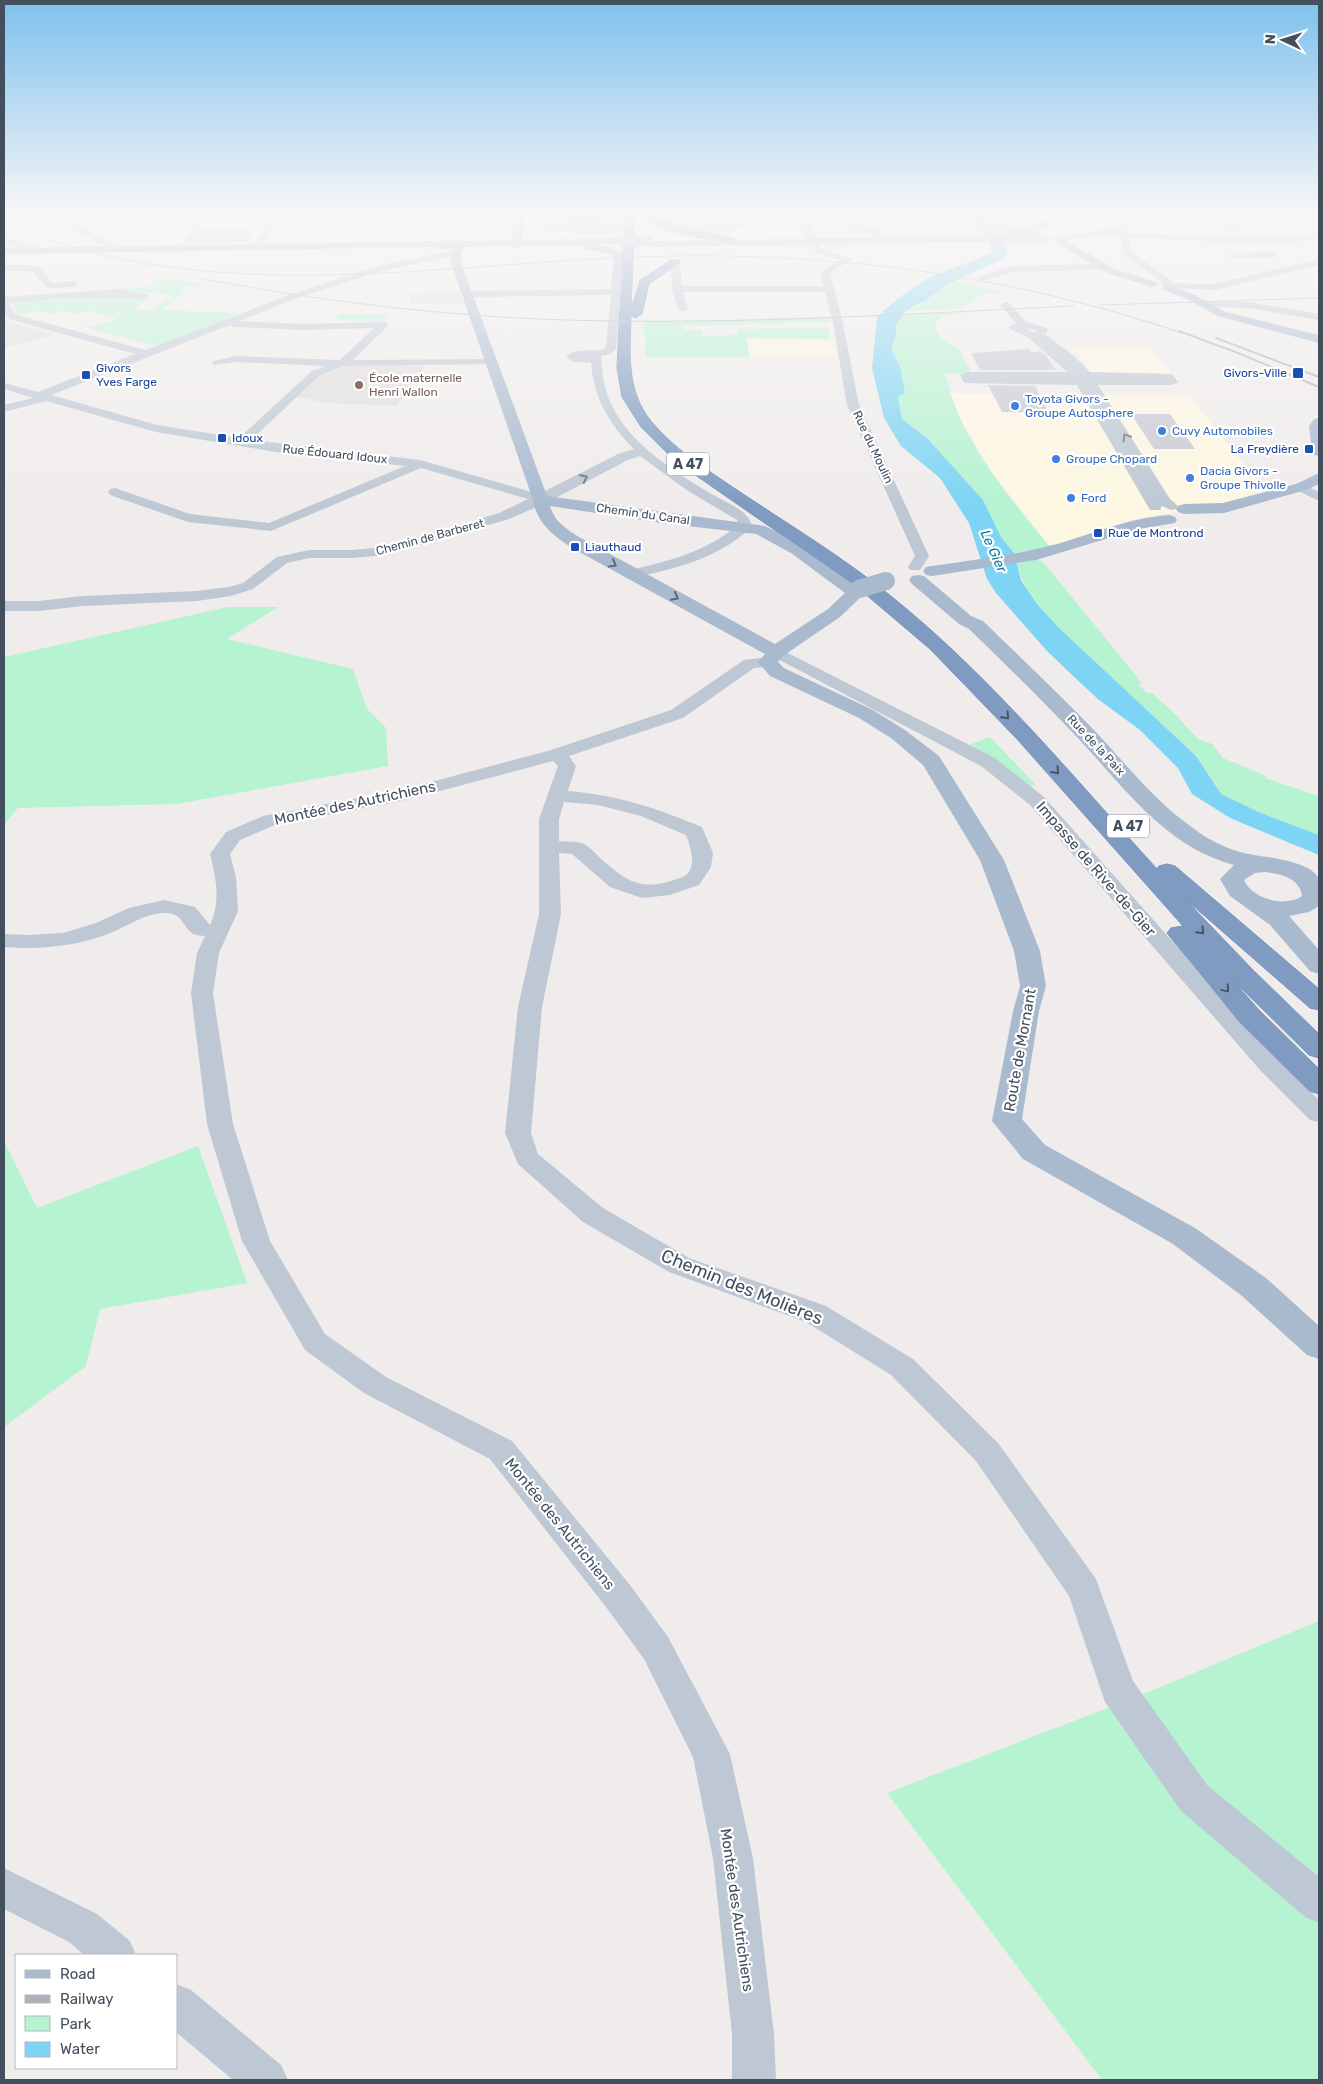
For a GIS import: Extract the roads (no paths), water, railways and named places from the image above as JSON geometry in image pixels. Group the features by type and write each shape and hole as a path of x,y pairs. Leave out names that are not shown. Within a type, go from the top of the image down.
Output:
{"highway":[{"name":"A 47","path":"631,312 623,368 625,383 636,410 658,439 711,480 863,583 937,645 990,698 1182,911 1244,976 1319,1049"},
{"name":"A 47","path":"631,312 635,383 640,397 654,419 674,440 775,512 857,564 936,628 1030,720 1167,871 1251,960 1319,1024"},
{"path":"1109,831 1111,845 1248,1016 1319,1085"},
{"path":"1167,871 1319,1002"}],"main road":[{"path":"474,312 533,478 541,508 549,522 560,533 772,657 834,614 859,590 950,569 1036,554 1088,541 1147,514 1224,508 1301,488 1319,478"},
{"path":"1219,312 1319,339"},
{"path":"1319,422 1316,426 1316,433 1319,452"},
{"name":"Chemin du Canal","path":"540,500 662,518 745,526 771,533 859,590"},
{"path":"1147,514 1178,513"},
{"name":"Rue de la Paix","path":"911,579 965,620 976,624 1063,710 1157,810 1186,834 1230,865"},
{"name":"Route de Mornant","path":"772,657 777,672 866,714 898,734 931,760 992,860 1027,951 1033,986 1026,1010 1007,1121 1034,1152 1184,1236 1254,1287 1319,1346"},
{"path":"1250,900 1277,908 1301,907 1314,898 1316,892 1313,885 1297,872 1285,868 1262,865 1242,868 1230,865 1234,886 1240,894 1272,914 1295,937 1319,966"},
{"path":"1295,937 1296,914 1301,907"}],"street":[{"path":"4,409 44,396 254,312"},
{"path":"615,312 611,349 595,357 601,396 608,410 641,451 666,470 744,518 745,526 715,550 698,557 632,574"},
{"name":"Rue du Moulin","path":"835,312 853,406 922,556 911,579"},
{"path":"1012,312 1024,325 1041,328 1043,330 1040,331 1040,335 1071,359 1165,502 1178,513"},
{"path":"1291,312 1319,317"},
{"path":"6,313 16,318 62,332 147,354"},
{"path":"223,324 383,325 343,363 316,373 241,443"},
{"path":"187,338 214,339"},
{"path":"349,340 368,341"},
{"path":"236,359 238,354 265,350 354,354"},
{"path":"218,363 236,359 343,363 491,362"},
{"path":"1084,379 966,375 968,381 1084,379 1168,376 1172,382 1084,379"},
{"path":"1084,379 1154,502 1147,514"},
{"name":"Rue Édouard Idoux","path":"4,386 156,428 276,448 380,458 420,464 540,500"},
{"name":"Chemin de Barberet","path":"4,606 39,606 83,600 197,596 231,591 248,586 282,560 309,554 352,554 386,551 504,516 540,500 623,457 641,451"},
{"path":"115,492 188,518 271,527 420,464"},
{"path":"497,486 516,485 533,478"},
{"path":"1301,488 1319,498"},
{"name":"Montée des Autrichiens","path":"754,2080 753,2034 733,1858 711,1754 656,1648 618,1596 501,1450 374,1385 315,1342 256,1241 220,1124 202,993 208,953 227,911 226,877 220,854 233,836 270,820 402,795 558,754 677,714 750,664 772,657"},
{"name":"Impasse de Rive-de-Gier","path":"772,657 988,762 1038,801 1269,1065 1319,1114"},
{"name":"Chemin des Molières","path":"558,754 567,766 549,819 550,914 530,1007 518,1134 527,1158 593,1214 679,1265 816,1314 902,1367 987,1452 1084,1590 1118,1690 1194,1798 1319,1903"},
{"path":"549,847 577,848 617,883 642,892 670,889 692,881 702,867 703,853 695,831 640,809 599,799 557,796"},
{"path":"4,940 28,942 64,939 104,928 137,913 164,906 188,912 201,929 217,933"},
{"path":"4,1888 83,1928 115,1954"},
{"path":"178,2007 266,2080"}],"water":[{"name":"Le Gier","path":"882,312 905,312 896,325 896,335 891,349 900,367 905,393 898,397 902,419 928,439 983,500 1001,537 1014,553 1021,580 1037,604 1058,627 1196,756 1221,794 1261,813 1319,835 1319,855 1230,818 1192,794 1178,768 1140,730 1099,700 1047,651 996,593 987,579 969,523 940,478 901,446 884,418 872,368 877,317"}],"railway":[{"path":"441,312 520,318 630,321 757,320 942,312"},
{"path":"1117,312 1182,333"},
{"path":"1179,331 1319,387"},
{"path":"1216,338 1319,377"}],"place":[{"name":"Givors-Ville","path":"1298,373"},
{"name":"Givors Yves Farge","path":"86,375"},
{"name":"École maternelle Henri Wallon","path":"359,385"},
{"name":"Toyota Givors - Groupe Autosphere","path":"1015,406"},
{"name":"Cuvy Automobiles","path":"1162,431"},
{"name":"Idoux","path":"222,438"},
{"name":"La Freydière","path":"1309,449"},
{"name":"Groupe Chopard","path":"1056,459"},
{"name":"Dacia Givors - Groupe Thivolle","path":"1190,478"},
{"name":"Ford","path":"1071,498"},
{"name":"Rue de Montrond","path":"1098,533"},
{"name":"Liauthaud","path":"575,547"}]}
